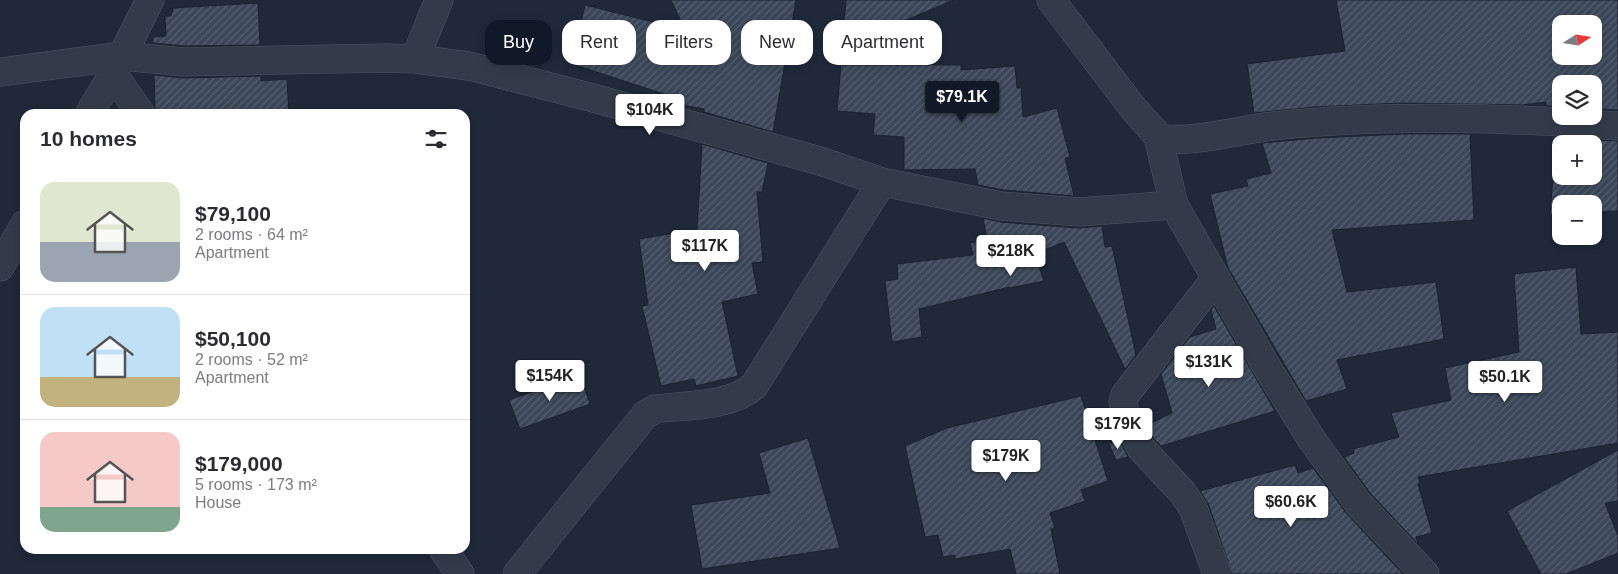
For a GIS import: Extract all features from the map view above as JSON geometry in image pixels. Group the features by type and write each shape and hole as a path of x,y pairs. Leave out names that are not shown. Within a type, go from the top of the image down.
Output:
{"street":[{"path":"93,109 118,65 150,0"},
{"path":"415,59 438,0"},
{"path":"1051,0 1133,108 1158,136 1169,140 1188,139 1270,126 1331,121 1461,118 1559,121 1618,126"},
{"path":"0,72 183,62 415,59 469,66 820,161 882,182 1001,206 1079,212 1174,205"},
{"path":"118,65 139,109"},
{"path":"1158,136 1174,205 1268,369 1312,440 1358,503 1425,574"},
{"path":"517,574 645,414 655,409 725,401 739,396 754,386 882,182"},
{"path":"0,267 20,233"},
{"path":"1216,278 1125,394 1122,402 1132,431 1141,448 1177,486 1193,508 1217,574"},
{"path":"446,554 460,574"}],"building":[{"path":"671,0 796,0 793,20 741,20 741,65 785,65 773,132 704,112 704,109 666,102 667,95 575,65 636,65 636,20 582,20 585,5 646,20 646,65 731,65 731,20 680,20"},
{"path":"846,0 954,0 906,20 844,20"},
{"path":"1336,0 1618,0 1618,110 1602,109 1602,75 1552,75 1552,106 1546,106 1546,102 1522,105 1402,103 1315,107 1254,113 1247,64 1345,51"},
{"path":"258,3 260,45 184,46 153,43 153,37 166,36 165,16 171,16 173,8"},
{"path":"841,65 961,65 961,70 1015,66 1017,88 1021,87 1023,117 1057,108 1070,157 1065,158 1074,196 1003,190 978,185 975,169 904,170 904,137 873,135 875,114 837,111"},
{"path":"154,75 183,78 261,76 261,81 287,79 289,109 155,109"},
{"path":"1403,134 1470,134 1474,220 1332,230 1347,292 1436,282 1444,339 1337,360 1347,389 1306,401 1228,268 1210,194 1248,186 1246,179 1271,173 1262,143"},
{"path":"1602,140 1618,141 1618,211 1602,212 1602,195 1552,195 1552,215 1550,215 1552,185 1602,185"},
{"path":"702,144 768,163 762,192 757,192 763,262 752,263 758,294 722,302 738,376 696,386 694,379 661,386 642,306 648,305 639,239 697,229"},
{"path":"983,218 1000,222 1078,228 1102,226 1105,247 1112,246 1136,355 1125,369 1064,242 1035,254 1044,281 1010,287 919,309 922,337 892,342 885,281 898,279 897,264 973,255 970,243 987,239"},
{"path":"1576,267 1581,334 1618,332 1618,443 1418,477 1420,483 1418,484 1432,533 1416,537 1418,544 1370,493 1344,457 1354,453 1353,449 1399,437 1391,413 1451,400 1445,368 1519,352 1514,274"},
{"path":"1214,306 1275,411 1161,446 1154,439 1147,425 1172,413 1161,374 1190,337 1216,329 1211,310"},
{"path":"580,375 590,404 520,429 509,400"},
{"path":"1081,396 1108,481 1081,490 1085,501 1050,513 1055,528 1051,529 1060,574 1016,574 1010,549 955,559 955,555 943,557 938,535 925,537 905,446 947,428"},
{"path":"808,438 840,548 702,569 691,505 770,493 759,453"},
{"path":"1119,439 1128,457 1116,460 1109,444"},
{"path":"1618,450 1618,501 1605,503 1618,536 1618,553 1566,574 1541,574 1507,511"},
{"path":"1295,465 1298,473 1313,468 1347,514 1403,574 1232,574 1208,503 1200,491"}]}
